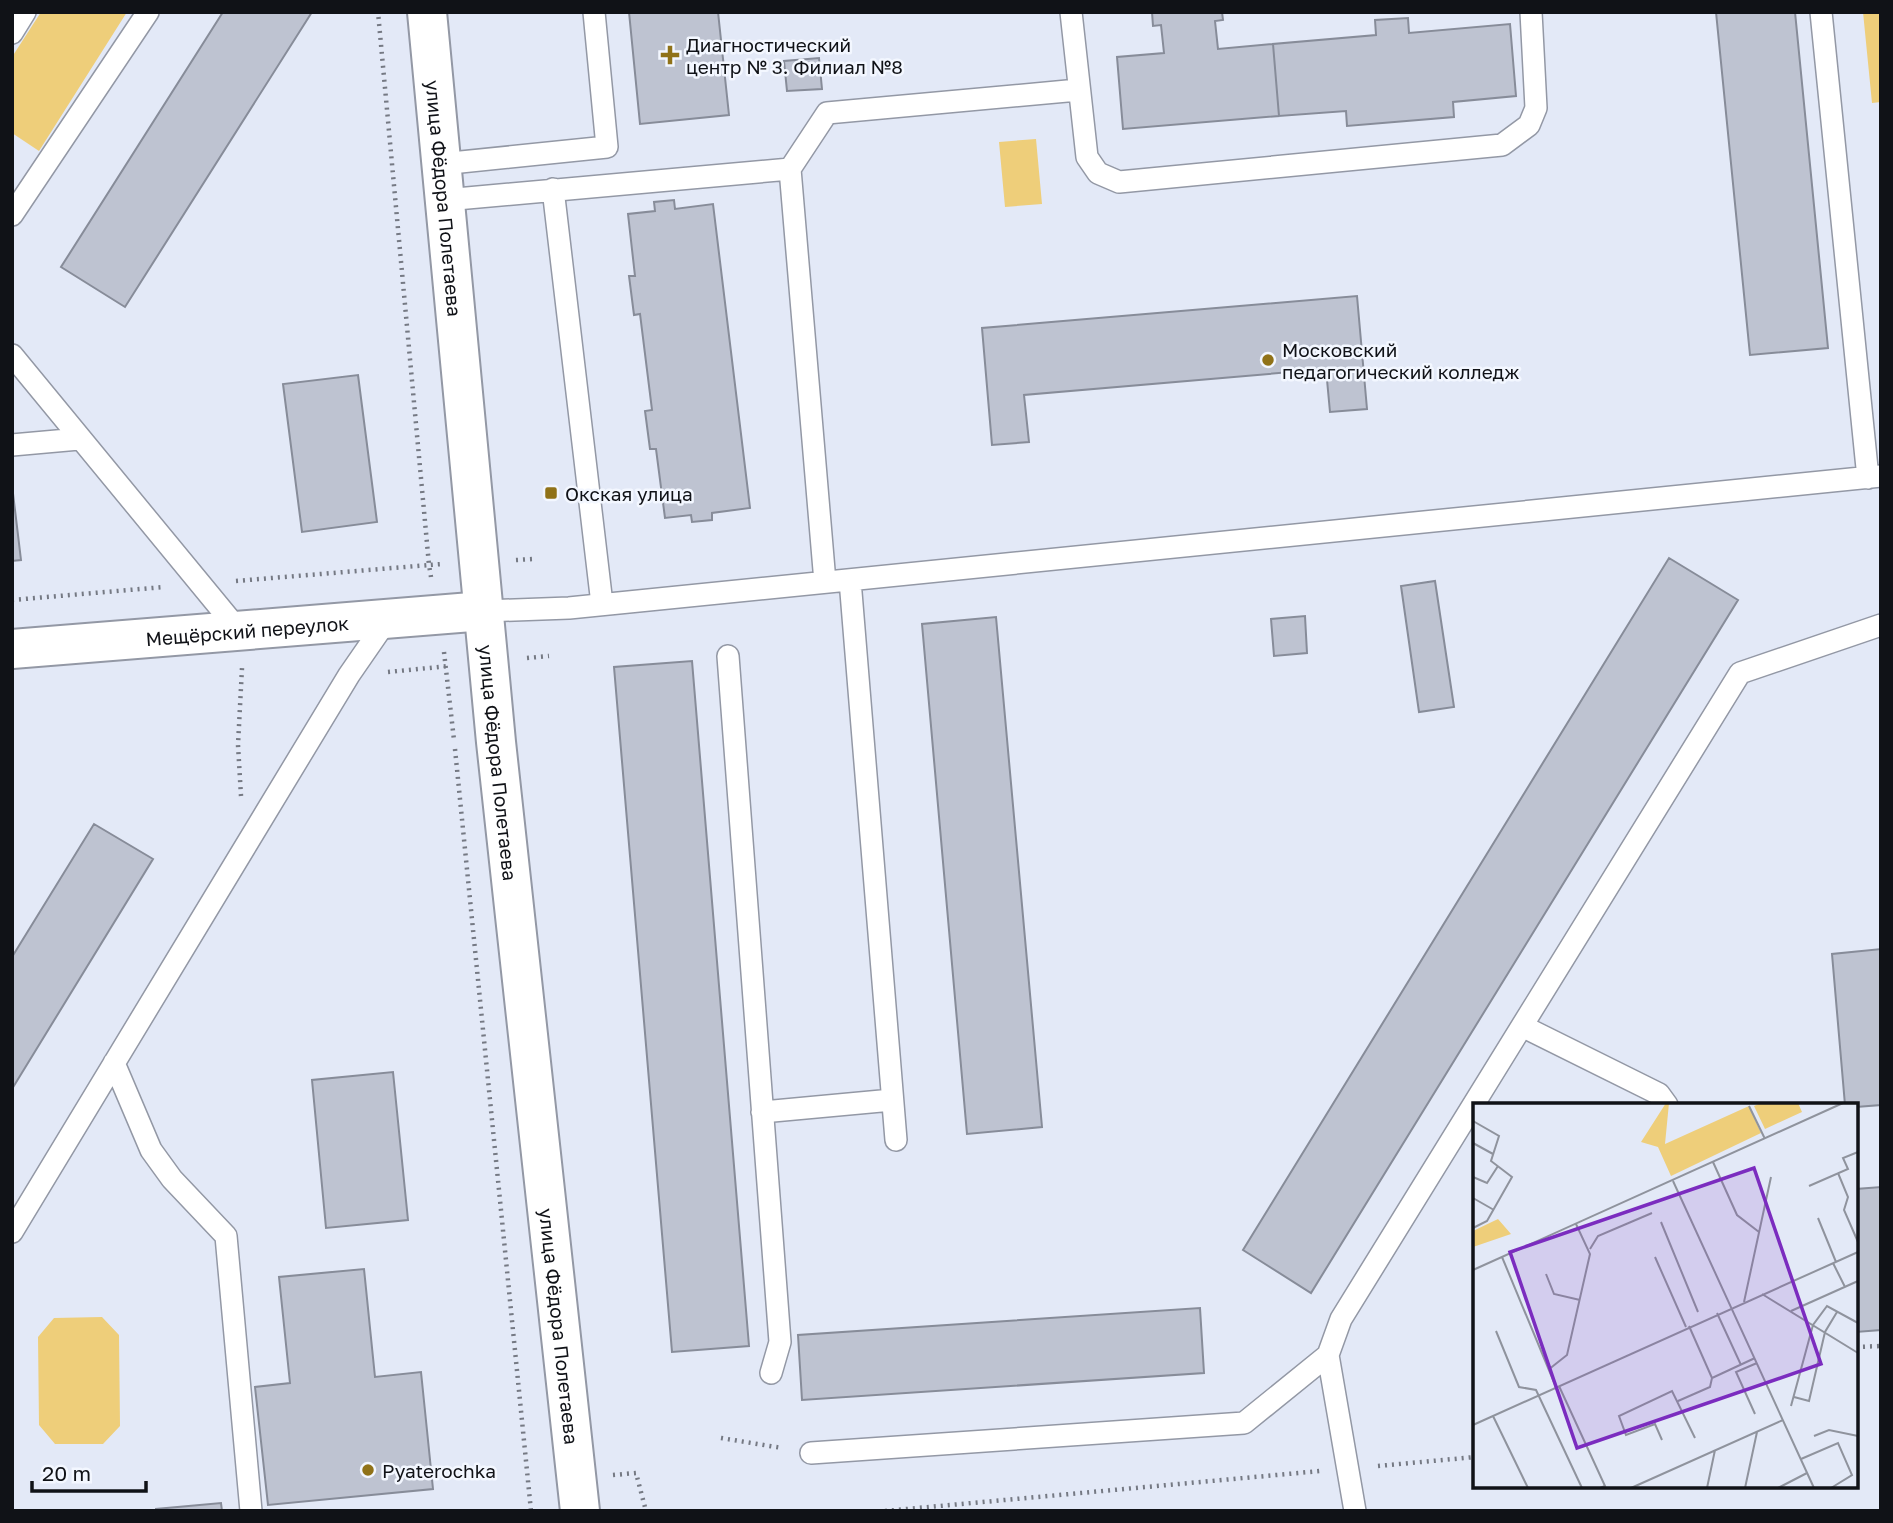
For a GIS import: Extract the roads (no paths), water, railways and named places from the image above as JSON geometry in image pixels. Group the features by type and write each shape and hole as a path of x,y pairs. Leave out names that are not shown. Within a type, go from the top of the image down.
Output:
{"main road":[{"name":"улица Фёдора Полетаева","path":"427,12 484,611 580,1511"},
{"name":"Мещёрский переулок","path":"12,649 484,611"}],"lane":[{"path":"12,33 25,12"},
{"path":"12,215 148,12"},
{"path":"443,182 607,147 594,12"},
{"path":"1071,12 1087,157 1098,173 1119,183 1502,145 1529,125 1536,108 1531,12"},
{"path":"484,611 539,610 602,604 1874,477 1821,12"},
{"path":"825,582 790,169 827,113 1078,90"},
{"path":"443,182 553,189 790,169"},
{"path":"553,189 602,604"},
{"path":"12,355 240,632"},
{"path":"12,445 79,439"},
{"path":"850,580 896,1140"},
{"path":"12,1232 349,675 387,620"},
{"path":"1474,1103 1740,673 1881,625"},
{"path":"728,656 780,1342 771,1373"},
{"path":"1522,1026 1659,1094 1666,1103"},
{"path":"114,1063 151,1150 172,1179 226,1236 251,1511"},
{"path":"762,1111 892,1100"},
{"path":"1355,1511 1328,1355 1341,1319 1473,1105"},
{"path":"811,1453 1244,1423 1328,1355"}],"place":[{"name":"Диагностический центр № 3. Филиал №8","path":"670,55"},
{"name":"Московский педагогический колледж","path":"1268,360"},
{"name":"Окская улица","path":"551,493"},
{"name":"Pyaterochka","path":"368,1470"}]}
